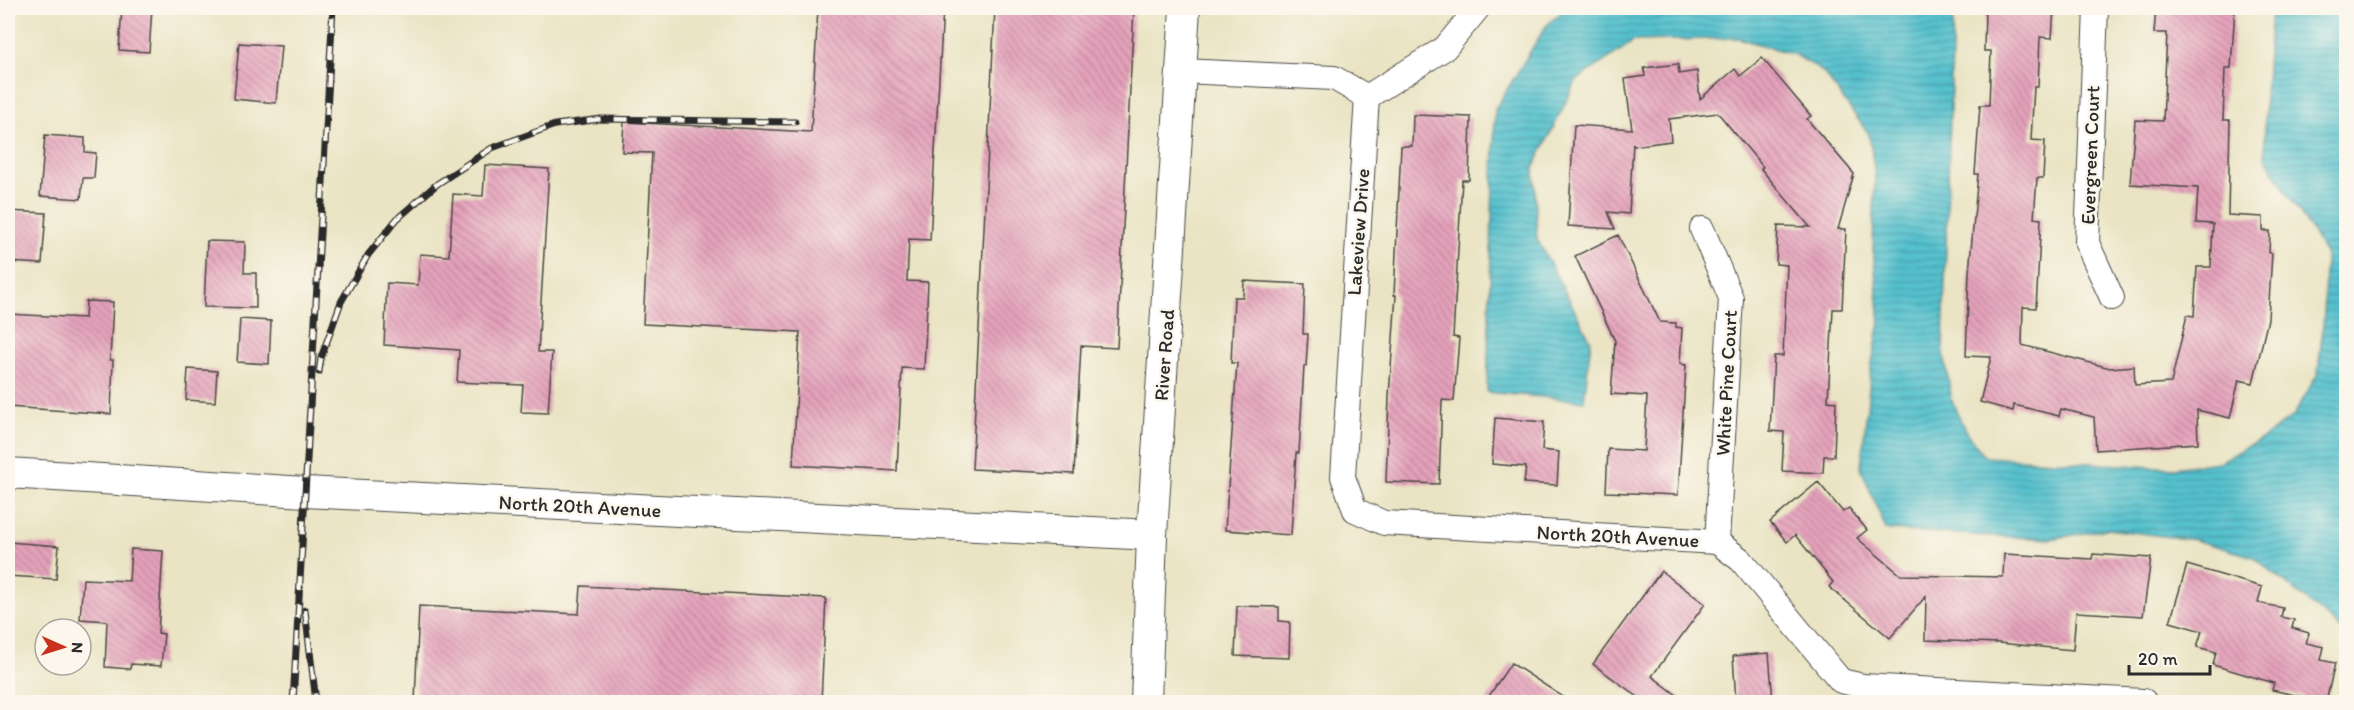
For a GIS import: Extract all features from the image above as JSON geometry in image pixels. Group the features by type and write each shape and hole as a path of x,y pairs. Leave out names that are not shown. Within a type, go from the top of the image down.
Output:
{"street":[{"name":"River Road","path":"1146,702 1152,535 1185,8"},
{"path":"1182,71 1334,78 1367,97 1445,48 1478,8"},
{"name":"Evergreen Court","path":"2096,8 2087,243 2112,298"},
{"name":"Lakeview Drive","path":"1355,510 1343,477 1367,97"},
{"name":"White Pine Court","path":"1702,229 1731,297 1717,542"},
{"name":"North 20th Avenue","path":"8,473 305,492 1152,535"},
{"name":"North 20th Avenue","path":"1355,510 1384,523 1717,542 1741,560 1842,681 1863,686 2144,701"}],"water":[{"path":"1566,8 1945,8 1953,14 1943,348 1952,401 1966,432 1985,457 2173,468 2219,462 2262,439 2294,415 2318,373 2324,315 2325,253 2265,157 2265,97 2271,8 2346,8 2346,633 2254,557 2195,540 2107,529 2050,539 1886,530 1861,468 1871,368 1880,322 1873,249 1875,175 1869,134 1823,72 1796,55 1738,38 1634,41 1576,81 1534,167 1537,239 1591,341 1584,401 1487,392 1495,109 1546,26"}],"building":[{"path":"122,8 152,8 149,52 119,50"},
{"path":"818,8 943,8 930,240 909,239 907,281 928,282 924,369 902,368 897,471 793,465 800,332 643,324 652,153 622,152 624,122 811,132"},
{"path":"995,8 1134,8 1117,348 1081,346 1074,474 972,469"},
{"path":"1985,8 2054,8 2052,38 2040,37 2038,87 2034,87 2031,140 2045,141 2043,178 2037,178 2034,218 2041,219 2036,308 2023,307 2022,345 2110,368 2134,366 2135,385 2171,383 2187,315 2194,316 2197,267 2211,267 2213,224 2196,223 2198,188 2130,184 2135,120 2163,121 2167,33 2154,33 2156,8 2235,8 2231,68 2225,68 2223,120 2230,120 2228,215 2263,217 2263,231 2270,231 2269,253 2272,253 2268,319 2253,383 2239,380 2230,418 2197,410 2198,443 2096,450 2094,417 2061,409 2059,416 2014,405 2013,411 1980,402 1991,357 1966,356 1969,272 1978,174 1975,174 1980,105 1989,105 1991,51 1984,51"},
{"path":"239,43 281,46 276,103 234,99"},
{"path":"1762,58 1811,116 1807,119 1854,174 1838,229 1846,229 1842,309 1833,309 1828,401 1836,402 1834,456 1824,456 1823,473 1782,471 1784,432 1770,431 1774,356 1783,356 1787,265 1776,264 1778,226 1810,227 1718,113 1669,119 1671,141 1634,146 1633,143 1629,214 1608,212 1615,229 1568,226 1574,125 1632,129 1625,79 1645,76 1644,68 1678,64 1679,74 1697,71 1700,99 1735,69 1740,76"},
{"path":"1413,115 1471,117 1469,180 1462,180 1453,337 1459,338 1454,401 1442,400 1439,484 1386,482 1401,146 1412,146"},
{"path":"45,135 85,138 85,152 96,153 94,178 83,178 81,199 40,196"},
{"path":"485,165 549,169 538,352 552,352 548,413 521,412 523,385 457,382 459,350 384,345 387,283 418,285 420,254 449,256 453,194 483,196"},
{"path":"8,211 46,213 42,264 8,262"},
{"path":"1618,235 1660,322 1676,323 1676,327 1682,328 1680,364 1686,365 1678,495 1606,492 1608,449 1644,451 1647,396 1611,394 1615,341 1575,256"},
{"path":"207,241 245,242 244,273 256,273 256,308 204,307"},
{"path":"1244,281 1305,284 1303,334 1308,334 1299,453 1296,453 1291,535 1225,530 1237,363 1231,363 1234,297 1243,297"},
{"path":"86,301 113,302 110,360 113,360 111,414 8,407 10,340 8,340 8,314 85,318"},
{"path":"240,319 271,321 269,364 237,362"},
{"path":"188,369 217,371 215,402 186,400"},
{"path":"1495,418 1544,422 1542,450 1559,452 1557,485 1524,483 1526,467 1492,464"},
{"path":"1818,482 1843,512 1849,508 1867,530 1857,538 1901,575 2003,577 2004,554 2092,559 2093,554 2151,558 2143,616 2076,612 2073,650 1998,643 1925,640 1926,596 1890,638 1829,587 1833,582 1795,535 1787,542 1770,522"},
{"path":"8,542 59,546 56,579 8,576"},
{"path":"131,549 163,551 158,633 164,634 161,666 131,664 130,669 105,667 107,621 93,620 93,617 80,617 83,579 129,581"},
{"path":"2187,565 2262,587 2258,603 2283,608 2281,617 2294,620 2292,628 2309,633 2306,643 2324,647 2321,660 2335,663 2326,702 2272,690 2274,683 2213,665 2216,652 2197,647 2202,631 2170,622"},
{"path":"1661,571 1705,604 1652,676 1686,702 1645,702 1593,664"},
{"path":"581,586 826,598 821,702 415,702 419,606 579,614"},
{"path":"1237,606 1279,607 1279,621 1290,622 1289,658 1235,656"},
{"path":"1769,653 1773,702 1736,702 1733,656"},
{"path":"1511,663 1571,702 1485,702"}],"railway":[{"path":"293,702 333,8"},
{"path":"319,372 321,358 341,302 368,255 397,219 437,184 492,148 555,125 601,119 795,122"},
{"path":"305,610 316,702"}]}
